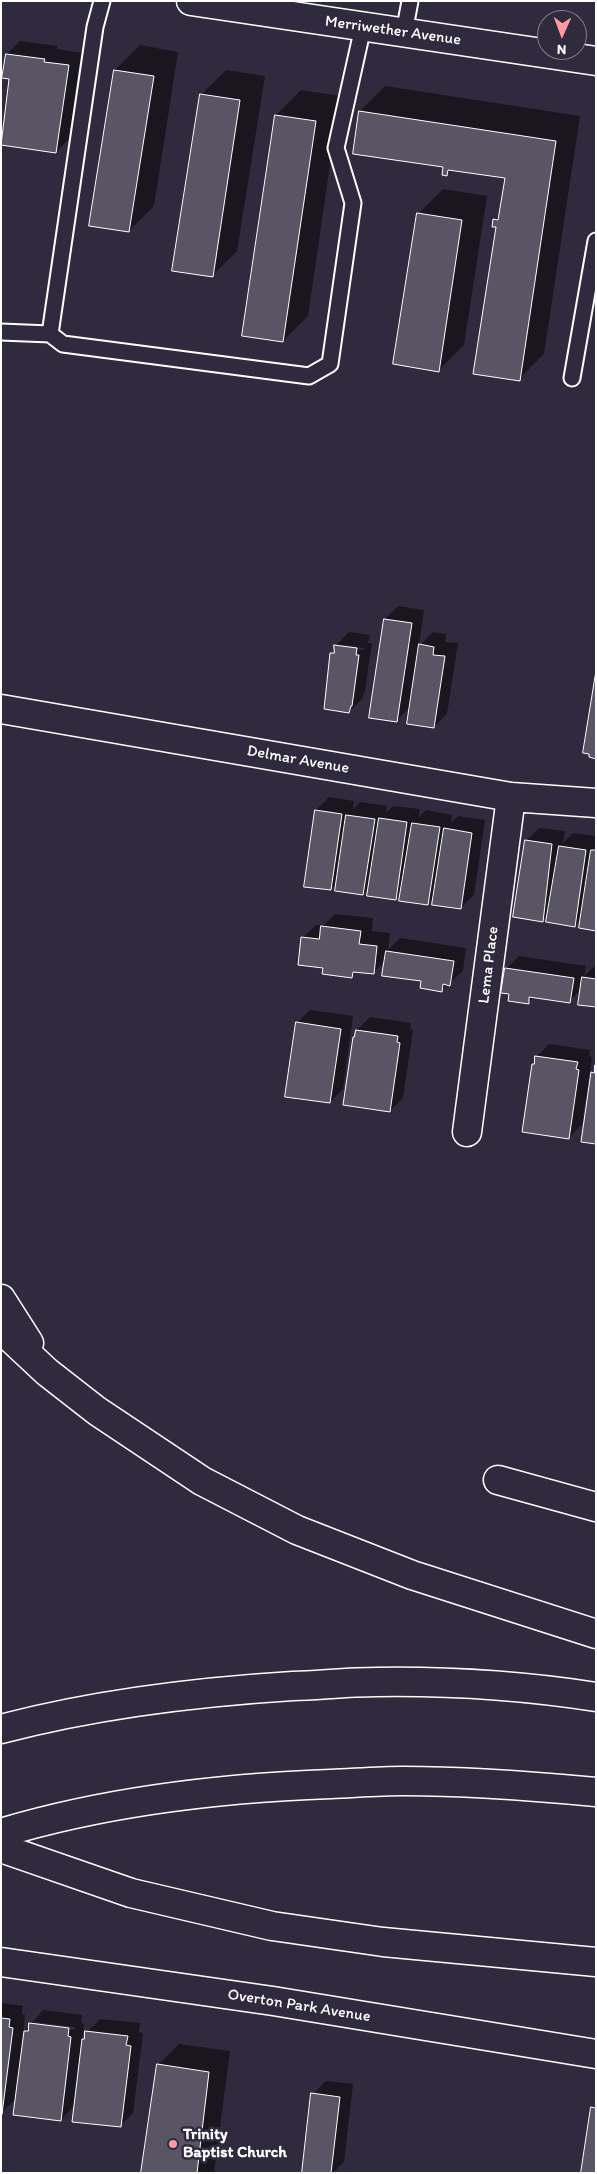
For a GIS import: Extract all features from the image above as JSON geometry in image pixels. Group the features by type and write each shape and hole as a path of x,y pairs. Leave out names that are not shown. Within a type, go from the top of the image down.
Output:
{"main road":[{"name":"Merriwether Avenue","path":"191,1 596,61"},
{"name":"Delmar Avenue","path":"1,709 511,797 596,803"},
{"name":"Lema Place","path":"467,1132 511,797"},
{"path":"1,1299 47,1372"},
{"path":"1,1329 47,1372 97,1411 202,1481 298,1530 412,1576 596,1634"},
{"path":"498,1480 596,1507"},
{"path":"1,1730 99,1708 187,1695 376,1682 464,1683 596,1697"},
{"path":"1,1833 33,1824 155,1800 277,1786 402,1781 530,1786 596,1792"},
{"path":"1,1848 131,1893 272,1926 383,1942 596,1962"},
{"name":"Overton Park Avenue","path":"1,1962 273,2001 596,2054"}],"lane":[{"path":"50,334 95,27 102,1"},
{"path":"404,33 410,1"},
{"path":"1,332 50,334 63,344 309,376 330,364 353,203 336,148 363,27"},
{"path":"572,378 596,241"}],"building":[{"path":"6,54 45,59 44,62 69,65 56,153 1,145 9,79 2,78"},
{"path":"114,70 154,76 129,232 89,226"},
{"path":"200,94 240,100 213,277 172,271"},
{"path":"359,111 556,141 520,381 473,374 496,227 492,227 493,219 498,220 505,178 448,170 447,176 442,175 443,167 353,154"},
{"path":"275,115 316,121 283,342 242,336"},
{"path":"417,213 462,220 439,372 393,364"},
{"path":"384,619 412,623 397,722 369,718"},
{"path":"419,644 434,647 433,655 445,656 434,728 407,724"},
{"path":"334,645 357,648 356,655 359,655 352,706 349,713 324,709 330,653 334,653"},
{"path":"596,671 596,759 589,757 589,754 583,753"},
{"path":"315,810 342,814 331,890 304,887"},
{"path":"346,815 375,819 363,895 335,891"},
{"path":"379,818 407,822 396,900 367,896"},
{"path":"412,823 440,827 428,905 399,901"},
{"path":"444,828 472,833 461,909 432,905"},
{"path":"525,840 552,844 543,922 513,917"},
{"path":"559,846 586,850 575,927 546,922"},
{"path":"591,850 596,850 596,931 579,928"},
{"path":"321,926 361,931 359,944 377,946 374,974 353,972 352,978 322,974 323,968 298,965 301,937 319,939"},
{"path":"386,951 454,961 450,986 443,984 442,992 420,988 421,981 382,976"},
{"path":"505,968 574,978 570,1003 529,997 529,1004 508,1001 509,994 501,993"},
{"path":"582,977 596,979 596,1007 578,1005"},
{"path":"296,1022 341,1029 330,1103 285,1097"},
{"path":"356,1030 398,1036 397,1042 400,1043 390,1112 343,1105 353,1037"},
{"path":"535,1056 578,1062 576,1069 579,1070 569,1139 522,1132 532,1064 534,1064"},
{"path":"595,1065 596,1144 581,1142 591,1072 594,1073"},
{"path":"1,2018 10,2019 9,2027 13,2028 2,2114"},
{"path":"29,2023 69,2028 68,2036 71,2037 61,2121 13,2115 24,2031 28,2031"},
{"path":"85,2031 128,2036 126,2045 131,2046 121,2127 72,2122 82,2039 84,2039"},
{"name":"Trinity Baptist Church","path":"157,2064 209,2072 197,2173 141,2173"},
{"path":"311,2093 340,2097 331,2173 302,2173"},
{"path":"591,2107 596,2108 596,2173 581,2173"}],"place":[{"name":"Trinity Baptist Church","path":"173,2144"}]}
